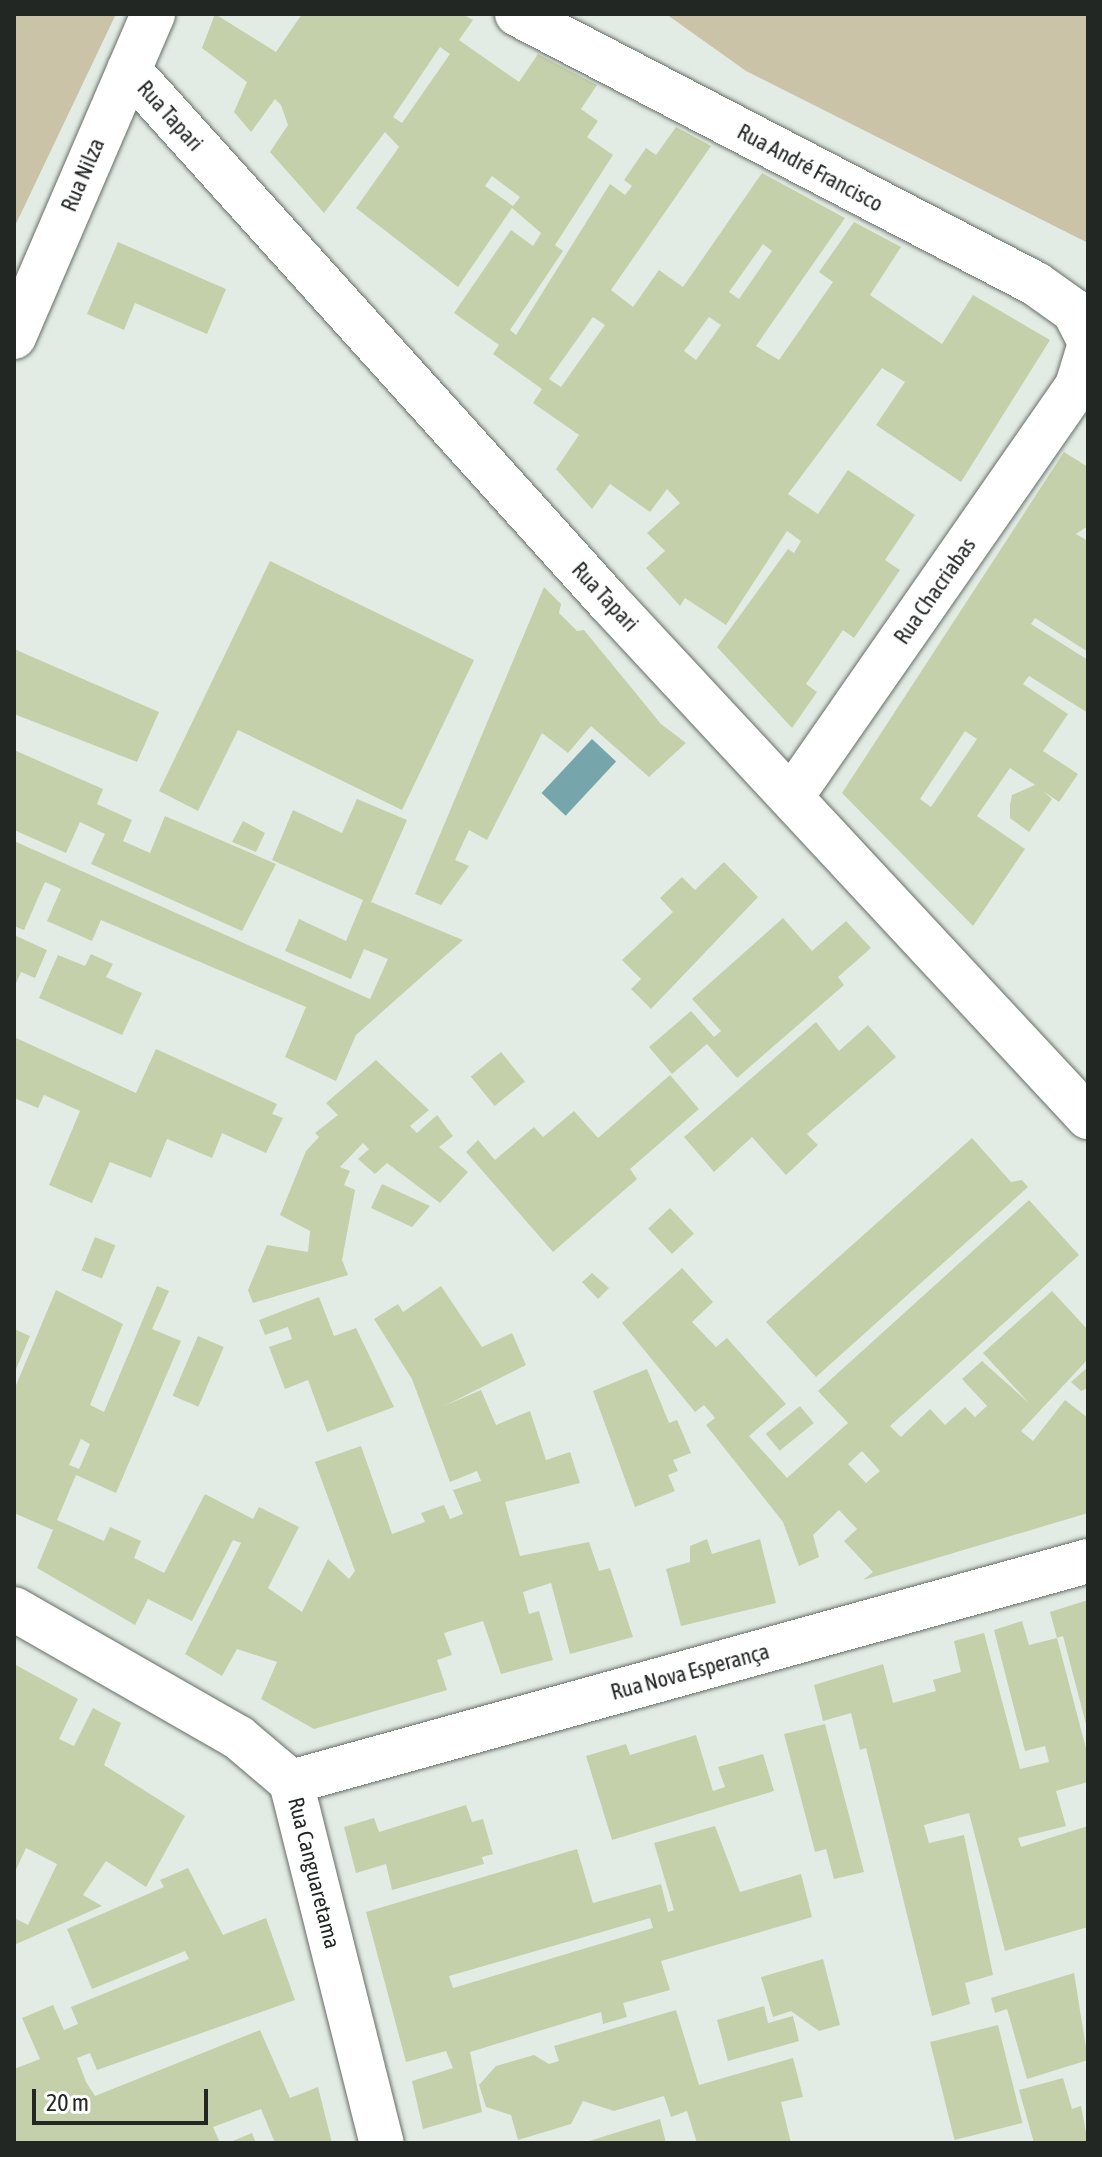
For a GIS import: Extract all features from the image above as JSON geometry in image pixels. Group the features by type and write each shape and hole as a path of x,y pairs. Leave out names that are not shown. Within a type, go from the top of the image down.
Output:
{"street":[{"name":"Rua Nilza","path":"14,337 153,14"},
{"name":"Rua André Francisco","path":"517,14 1036,284 1074,311 1088,339"},
{"name":"Rua Tapari","path":"129,70 1088,1117"},
{"name":"Rua Chacriabas","path":"792,796 1082,368"},
{"name":"Rua Nova Esperança","path":"291,1782 1088,1561"},
{"name":"Rua Canguaretama","path":"14,1609 239,1738 291,1782 382,2143"}],"shaded area":[{"path":"14,14 116,14 14,228"},
{"path":"666,14 1088,14 1088,243 746,71"}],"water":[{"path":"592,739 616,762 566,816 542,793"}],"building":[{"path":"215,14 276,52 302,14 462,14 473,20 459,40 519,82 538,54 597,85 581,109 598,121 587,137 613,155 555,245 563,251 510,330 516,335 610,184 625,195 632,186 624,180 646,148 656,155 676,127 711,146 611,290 633,307 659,270 683,287 762,173 845,218 756,346 779,360 833,282 819,272 854,222 901,247 870,295 942,344 973,295 1050,340 961,482 876,425 905,382 882,368 788,494 818,514 848,470 915,515 885,560 900,570 854,638 843,630 806,684 817,692 792,728 717,647 788,549 794,553 801,541 787,531 726,625 685,598 680,606 646,568 665,551 647,533 680,503 667,489 650,512 610,484 592,509 556,469 579,435 533,403 542,389 493,354 499,345 454,313 511,230 533,246 541,233 512,208 458,287 356,208 399,147 385,132 324,213 270,152 288,125 281,105 275,99 251,132 234,112 247,82 202,48","holes":["440,47 450,54 402,123 393,117","492,176 520,197 513,206 485,186","763,244 772,251 739,299 729,292","593,317 605,325 561,387 549,379","709,317 721,325 696,360 684,351"]},
{"path":"118,242 226,289 207,334 135,303 124,330 87,314"},
{"path":"1064,452 1088,467 1088,526 1076,534 1088,541 1088,652 1035,618 1031,624 1088,660 1088,713 1029,676 1023,684 1068,714 1043,751 1078,774 1059,802 1043,791 1052,799 1029,832 1010,818 1010,804 1012,795 1035,785 1010,768 977,816 1025,849 973,926 842,793","holes":["965,731 977,739 931,807 920,799"]},
{"path":"270,561 474,660 402,810 238,730 198,811 159,791"},
{"path":"544,587 561,604 559,613 577,631 584,630 661,724 686,743 649,777 591,726 568,753 542,733 487,840 469,830 455,860 469,866 441,905 415,894"},
{"path":"14,649 159,712 137,762 14,714"},
{"path":"14,750 103,789 97,804 132,820 123,841 150,853 165,816 276,864 242,931 91,864 105,834 80,822 66,853 14,830"},
{"path":"357,799 407,820 371,902 463,940 356,1035 336,1081 285,1057 306,1007 101,920 92,941 47,921 61,889 45,882 24,930 14,926 14,841 370,999 388,959 364,949 351,979 285,951 299,919 346,941 363,900 272,860 293,810 342,833"},
{"path":"243,821 265,833 256,852 232,842"},
{"path":"724,862 758,897 651,1009 631,989 641,979 622,960 673,912 660,898 682,877 695,890"},
{"path":"783,918 812,951 846,921 871,948 838,977 844,985 737,1078 707,1044 672,1074 649,1047 691,1011 714,1037 721,1031 692,999"},
{"path":"14,935 47,950 35,978 21,972 14,988"},
{"path":"91,954 113,964 106,977 142,993 122,1035 39,998 58,955 85,966"},
{"path":"816,1022 839,1051 868,1025 896,1057 807,1134 818,1145 786,1175 752,1137 714,1172 684,1137"},
{"path":"14,1037 136,1093 156,1049 277,1104 272,1114 283,1118 266,1153 222,1133 212,1158 167,1139 151,1178 110,1162 92,1203 49,1185 80,1111 44,1095 38,1108 14,1098"},
{"path":"501,1052 525,1082 495,1106 471,1077"},
{"path":"376,1060 429,1110 410,1126 417,1133 437,1115 453,1136 439,1147 468,1172 440,1203 387,1163 375,1174 358,1159 369,1149 363,1143 340,1167 350,1171 344,1185 355,1190 342,1260 348,1275 253,1303 248,1290 267,1245 308,1252 310,1231 280,1215 306,1151 319,1137 315,1133 338,1115 326,1103"},
{"path":"670,1075 699,1109 630,1169 637,1179 553,1252 466,1152 478,1140 495,1160 534,1127 543,1137 574,1111 598,1138"},
{"path":"972,1138 1011,1182 1022,1180 1028,1187 816,1377 766,1322"},
{"path":"382,1184 430,1206 412,1227 371,1208"},
{"path":"1029,1200 1079,1255 890,1426 901,1437 930,1409 945,1425 965,1407 975,1417 987,1406 962,1379 982,1361 1029,1403 983,1353 1052,1291 1088,1330 1088,1359 1021,1431 1033,1441 1065,1400 1088,1418 1088,1513 863,1580 873,1572 844,1541 857,1529 839,1510 813,1535 819,1557 799,1566 783,1522 706,1425 715,1418 704,1405 695,1412 622,1323 682,1268 713,1302 692,1322 716,1347 727,1338 786,1404 749,1436 787,1478 848,1423 818,1391","holes":["862,1451 880,1471 866,1483 848,1464"]},
{"path":"670,1208 694,1234 672,1254 648,1228"},
{"path":"95,1237 115,1245 102,1279 82,1270"},
{"path":"592,1273 609,1288 598,1299 582,1282"},
{"path":"157,1286 169,1291 152,1329 181,1341 116,1493 76,1475 57,1520 104,1541 110,1527 141,1541 134,1558 164,1573 205,1494 253,1519 259,1507 299,1527 268,1588 302,1612 328,1559 349,1579 355,1571 315,1462 361,1446 392,1534 425,1522 421,1513 444,1505 450,1519 463,1514 453,1490 481,1481 477,1471 450,1482 412,1379 374,1319 398,1304 403,1312 441,1286 482,1347 512,1333 526,1365 444,1406 481,1390 496,1425 530,1411 546,1460 570,1452 580,1483 505,1502 520,1556 589,1542 599,1571 610,1568 633,1637 570,1654 551,1583 523,1592 529,1614 539,1611 553,1660 501,1674 483,1621 444,1633 452,1655 437,1660 447,1690 314,1729 261,1699 277,1662 237,1649 222,1676 185,1654 241,1543 233,1540 192,1621 148,1599 135,1625 37,1568 53,1530 14,1513 14,1390 56,1290 123,1324 90,1405 104,1412","holes":["81,1439 90,1444 79,1469 69,1465"]},
{"path":"319,1297 334,1336 356,1328 394,1407 327,1432 308,1380 285,1389 269,1347 292,1339 288,1327 265,1335 259,1320"},
{"path":"14,1329 30,1336 14,1374"},
{"path":"198,1336 224,1347 198,1407 173,1396"},
{"path":"1088,1367 1088,1388 1081,1391 1071,1382"},
{"path":"647,1369 669,1423 677,1420 691,1453 673,1460 678,1471 668,1475 675,1491 635,1507 593,1391"},
{"path":"800,1406 814,1423 780,1451 766,1434"},
{"path":"707,1539 712,1554 760,1539 776,1603 681,1626 666,1569 690,1562 690,1546"},
{"path":"1088,1600 1087,1728 1063,1636 1057,1638 1050,1612"},
{"path":"1022,1621 1029,1645 1057,1638 1088,1756 1088,1782 1056,1791 1066,1826 1018,1838 1021,1847 1088,1826 1088,1927 1005,1951 969,1813 924,1825 929,1843 964,1835 993,1975 965,1983 970,2004 932,2016 866,1748 860,1750 851,1713 823,1721 814,1685 883,1664 893,1703 936,1691 933,1680 961,1672 954,1641 984,1633 1020,1769 1049,1762 1045,1746 1025,1751 994,1630"},
{"path":"14,1664 78,1699 59,1739 74,1746 93,1708 121,1723 104,1765 185,1816 146,1887 106,1861 83,1895 102,1906 14,1945 14,1918 28,1925 57,1864 26,1848 14,1874"},
{"path":"825,1724 864,1872 834,1879 826,1849 815,1852 784,1734"},
{"path":"696,1735 713,1791 725,1787 718,1767 763,1754 774,1791 612,1840 586,1756 626,1744 630,1755"},
{"path":"466,1805 472,1822 483,1819 493,1854 482,1857 484,1864 392,1890 386,1864 356,1873 344,1827 374,1818 379,1832"},
{"path":"715,1826 740,1892 801,1874 812,1917 661,1961 670,1990 623,2003 627,2017 603,2024 601,2012 470,2052 482,2112 423,2129 412,2081 453,2068 446,2051 406,2062 366,1912 577,1849 593,1903 661,1884 668,1912 674,1910 654,1843","holes":["650,1918 653,1928 453,1988 449,1976"]},
{"path":"188,1868 223,1935 266,1918 295,2000 97,2070 90,2053 77,2058 86,2082 95,2096 260,2030 290,2098 318,2087 332,2143 275,2143 261,2109 213,2127 220,2143 14,2143 14,2069 40,2059 22,2018 53,2005 64,2030 78,2024 71,2007 189,1959 185,1951 92,1989 67,1929 164,1887 160,1880"},
{"path":"823,1959 840,2025 819,2031 791,2011 773,2017 761,1977"},
{"path":"1074,1973 1088,2060 1027,2079 1007,2009 995,2013 991,1998"},
{"path":"764,2006 768,2023 793,2016 799,2041 728,2061 717,2020"},
{"path":"676,2010 699,2085 793,2058 803,2097 781,2102 791,2143 697,2143 687,2111 671,2117 664,2096 614,2111 583,2101 571,2124 518,2140 511,2115 486,2107 479,2085 496,2066 534,2055 549,2064 559,2061 554,2046"},
{"path":"998,2025 1022,2123 955,2140 930,2042"},
{"path":"1063,2078 1072,2109 1081,2106 1088,2143 1034,2143 1019,2090"},
{"path":"660,2119 666,2143 586,2143 586,2142"},
{"path":"252,2133 256,2143 228,2143"}]}
